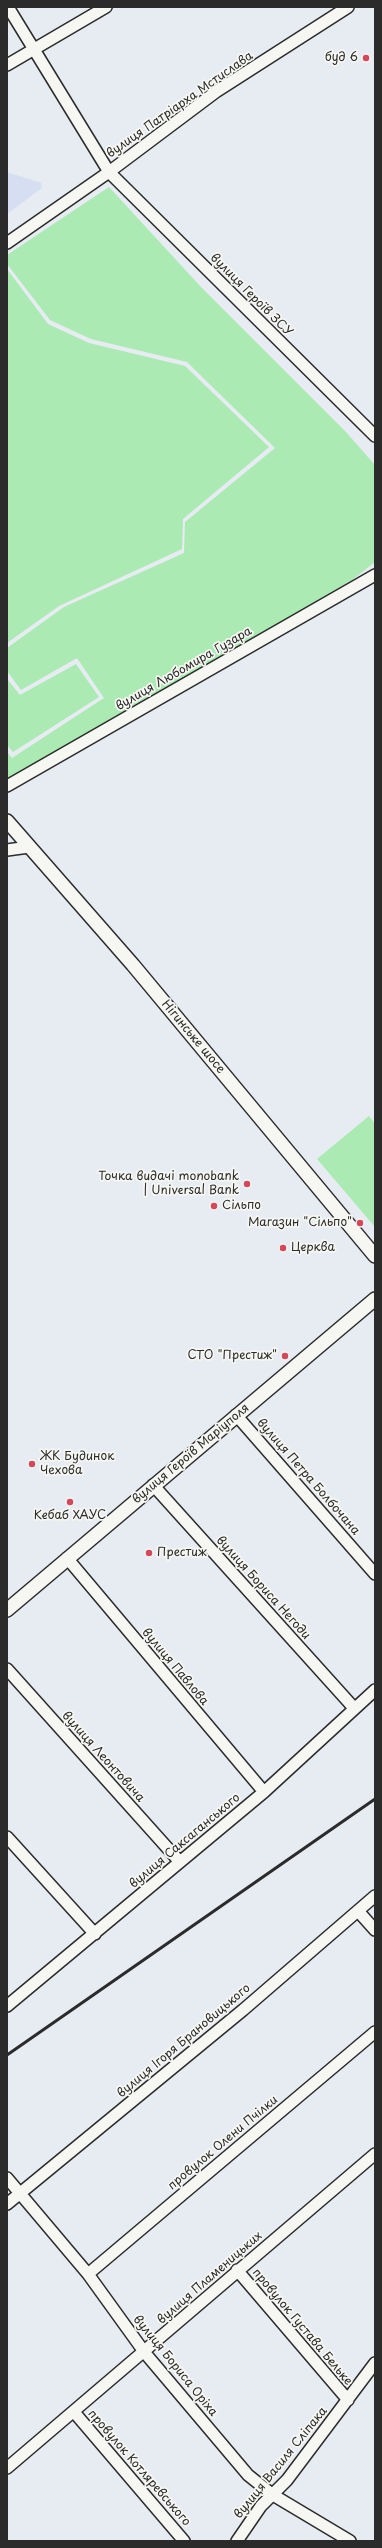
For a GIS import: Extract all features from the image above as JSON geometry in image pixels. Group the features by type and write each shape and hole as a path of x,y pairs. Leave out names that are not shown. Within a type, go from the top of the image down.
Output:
{"main road":[{"name":"Нігинське шосе","path":"7,821 133,965 375,1256"},
{"name":"вулиця Героїв Маріуполя","path":"7,1610 153,1485 375,1299"}],"street":[{"name":"вулиця Патріарха Мстислава","path":"8,7 109,172"},
{"path":"7,65 106,7"},
{"name":"вулиця Патріарха Мстислава","path":"7,243 109,172 217,91 348,7"},
{"name":"вулиця Героїв ЗСУ","path":"109,172 375,436"},
{"name":"вулиця Любомира Гузара","path":"7,786 375,575"},
{"path":"7,850 29,847"},
{"name":"вулиця Петра Болбочана","path":"236,1415 375,1574"},
{"name":"вулиця Бориса Негоди","path":"153,1485 354,1708"},
{"name":"вулиця Павлова","path":"67,1558 264,1792"},
{"name":"вулиця Леонтовича","path":"7,1669 180,1862"},
{"name":"вулиця Саксаганського","path":"8,2005 264,1792 375,1690"},
{"path":"7,1837 95,1934"},
{"name":"вулиця Ігоря Брановицького","path":"7,2204 243,2010 375,1896"},
{"path":"358,1911 375,1930"},
{"name":"провулок Олени Пчілки","path":"88,2274 375,2032"},
{"name":"вулиця Пламеницьких","path":"7,2468 145,2353 237,2270 375,2154"},
{"name":"вулиця Бориса Оріха","path":"7,2178 88,2274 145,2353 248,2475 273,2495 350,2541"},
{"name":"провулок Густава Бельке","path":"237,2270 348,2400"},
{"name":"вулиця Василя Сліпака","path":"237,2541 261,2506 287,2480 375,2363"},
{"name":"провулок Котляревського","path":"74,2412 184,2541"}],"shaded area":[{"path":"7,172 41,183 42,188 7,214"}],"green space":[{"path":"109,187 201,287 345,431 375,465 375,562 352,580 7,782 7,752 12,758 104,698 77,658 21,690 7,671 7,648 64,607 184,553 185,522 275,448 187,362 91,339 50,320 7,264 7,255"},
{"path":"7,269 48,324 89,343 185,366 269,447 183,519 182,549 59,606 7,643"},
{"path":"76,664 99,697 13,752 7,745 7,679 20,695"},
{"path":"369,1116 375,1124 375,1227 317,1159"}],"railway":[{"path":"7,2055 375,1799"}],"place":[{"name":"буд 6","path":"366,58"},
{"name":"Точка видачі monobank | Universal Bank","path":"247,1184"},
{"name":"Сільпо","path":"214,1206"},
{"name":"Магазин \"Сільпо\"","path":"360,1223"},
{"name":"Церква","path":"283,1248"},
{"name":"СТО \"Престиж\"","path":"285,1356"},
{"name":"ЖК Будинок Чехова","path":"32,1464"},
{"name":"Кебаб ХАУС","path":"70,1502"},
{"name":"Престиж","path":"149,1553"}]}
